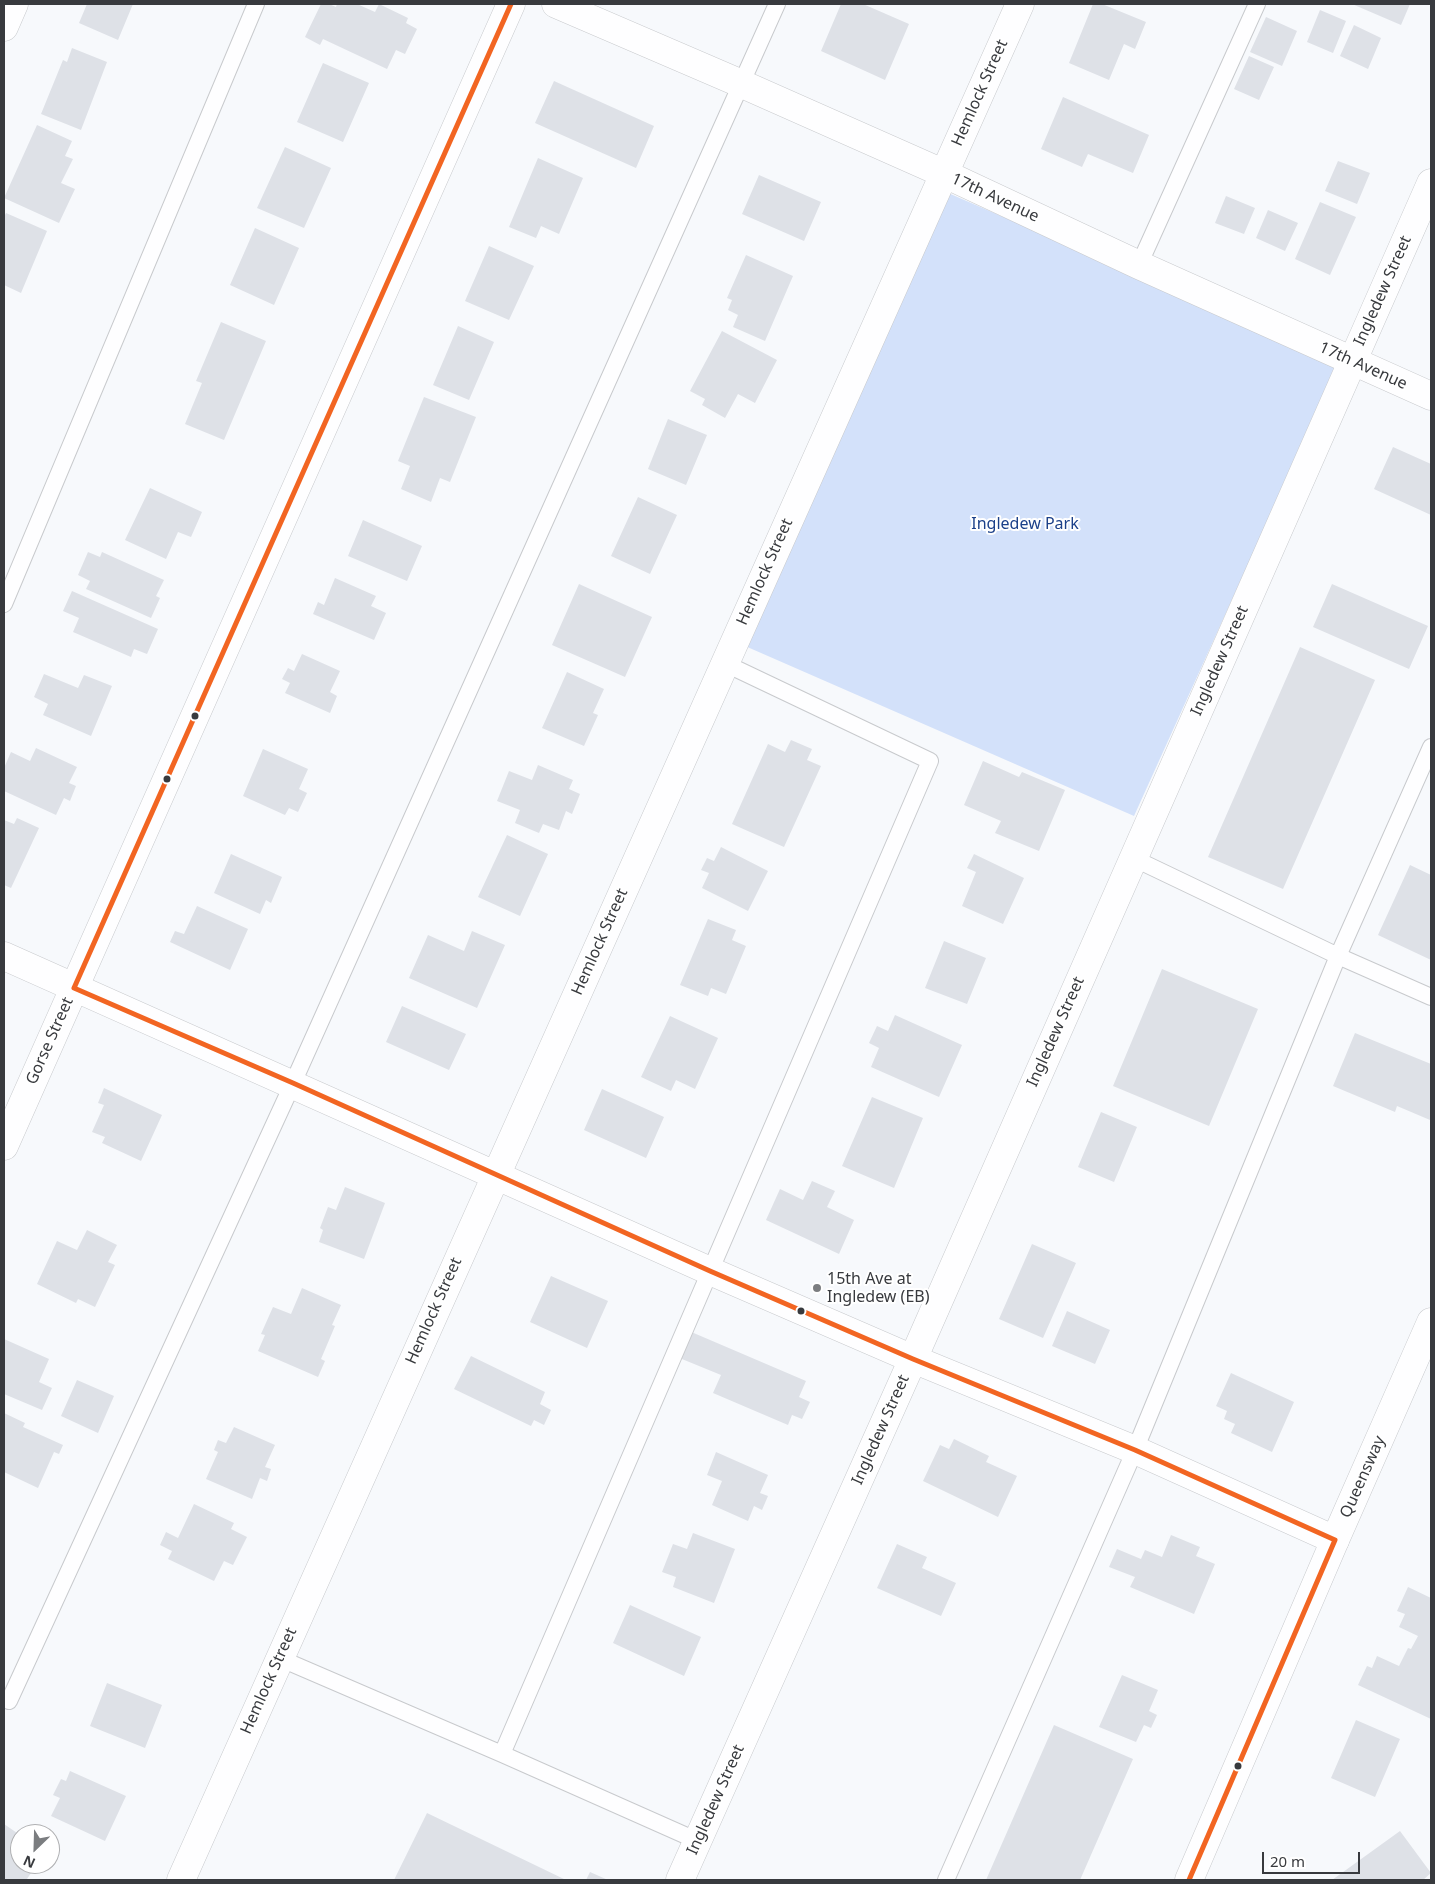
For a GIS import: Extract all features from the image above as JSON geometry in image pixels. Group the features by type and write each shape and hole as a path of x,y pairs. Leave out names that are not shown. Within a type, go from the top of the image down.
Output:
{"street":[{"path":"4,27 14,4"},
{"name":"Gorse Street","path":"4,1146 511,4"},
{"name":"17th Avenue","path":"556,4 945,174 1139,265 1431,396"},
{"name":"Hemlock Street","path":"181,1880 1020,4"},
{"name":"Ingledew Street","path":"680,1880 913,1359 1431,182"},
{"path":"4,956 710,1271 913,1359 1135,1450 1335,1540"},
{"name":"Queensway","path":"1189,1880 1431,1322"}],"lane":[{"path":"4,604 256,4"},
{"path":"8,1701 293,1084 777,4"},
{"path":"1139,265 1257,4"},
{"path":"502,1754 930,761 724,663"},
{"path":"946,1880 1135,1450 1338,956 1431,747"},
{"path":"1133,858 1338,956 1431,997"},
{"path":"279,1658 698,1841"}],"green space":[{"name":"Ingledew Park","path":"939,189 1290,342 1340,361 1134,816 729,639"}],"building":[{"path":"87,4 133,4 118,40 79,23"},
{"path":"321,4 329,4 336,7 337,4 357,4 375,12 379,4 408,18 406,23 417,29 405,54 396,50 387,69 323,39 320,45 305,37"},
{"path":"841,4 863,4 909,24 885,80 821,51"},
{"path":"1093,4 1102,4 1146,22 1135,49 1124,44 1109,80 1069,63"},
{"path":"1352,4 1410,4 1401,25"},
{"path":"1320,10 1346,21 1333,53 1307,42"},
{"path":"1266,17 1297,31 1282,66 1250,52"},
{"path":"1354,25 1381,38 1368,69 1340,56"},
{"path":"72,48 107,62 81,130 41,114 63,60 67,62"},
{"path":"1249,56 1274,67 1259,100 1234,89"},
{"path":"323,63 369,83 343,142 297,122"},
{"path":"554,81 654,126 636,168 535,123"},
{"path":"1063,97 1149,135 1133,173 1088,154 1082,167 1041,149"},
{"path":"37,125 72,141 65,156 73,159 61,183 75,189 59,223 4,198"},
{"path":"285,147 331,168 304,228 257,208"},
{"path":"538,158 583,178 559,234 541,226 536,238 509,227"},
{"path":"1338,161 1370,173 1357,204 1325,191"},
{"path":"759,175 821,202 804,241 742,214"},
{"path":"1226,196 1255,208 1244,234 1215,223"},
{"path":"1320,202 1356,217 1330,275 1295,259"},
{"path":"1268,210 1298,223 1285,251 1256,238"},
{"path":"6,213 47,231 21,293 4,285 4,217"},
{"path":"255,228 299,248 274,305 230,285"},
{"path":"489,246 534,266 509,320 465,301"},
{"path":"746,255 793,276 765,341 733,327 738,315 728,310 732,300 727,298"},
{"path":"221,322 266,341 224,440 185,424 202,383 196,381"},
{"path":"458,326 494,342 469,400 433,385"},
{"path":"722,331 777,360 755,403 738,394 725,418 702,405 705,399 690,391"},
{"path":"424,397 476,417 450,482 440,478 431,502 401,489 410,466 398,461"},
{"path":"668,419 707,435 686,485 648,469"},
{"path":"1393,447 1431,464 1431,515 1374,489"},
{"path":"150,488 202,512 191,537 178,532 166,559 125,540"},
{"path":"638,497 677,515 650,574 611,556"},
{"path":"363,520 422,546 407,581 348,556"},
{"path":"88,552 100,557 102,552 164,580 156,596 160,598 151,618 86,589 90,581 78,575"},
{"path":"335,578 376,596 371,606 386,613 374,640 313,614 318,602 324,605"},
{"path":"579,584 652,617 625,677 552,645"},
{"path":"1332,584 1428,626 1409,669 1313,627"},
{"path":"72,591 158,629 147,654 134,649 131,657 73,632 79,618 63,611"},
{"path":"1300,647 1375,680 1283,889 1208,857"},
{"path":"302,654 340,671 330,692 337,696 330,713 285,693 290,683 282,679 288,668 294,671"},
{"path":"567,672 604,689 593,713 598,715 584,746 542,728"},
{"path":"44,674 78,688 84,675 112,686 91,736 43,715 48,704 34,697"},
{"path":"791,740 812,749 807,760 821,766 784,847 732,824 768,744 785,752"},
{"path":"36,748 77,767 69,783 76,786 70,801 64,798 56,815 4,791 4,768 11,752 30,761"},
{"path":"263,749 308,769 299,789 307,793 298,812 289,808 285,815 243,796"},
{"path":"983,761 1019,777 1022,772 1065,790 1039,851 995,833 1001,821 964,805"},
{"path":"538,765 573,780 569,789 580,794 572,814 566,811 559,830 543,824 539,833 515,823 520,810 497,801 509,771 532,780"},
{"path":"17,818 39,828 11,888 4,885 4,820 14,824"},
{"path":"507,835 548,854 520,916 478,897"},
{"path":"721,847 768,871 748,911 702,888 709,873 701,870 707,858 714,861"},
{"path":"231,854 282,877 271,903 266,900 260,914 214,893"},
{"path":"974,854 1024,878 1003,924 962,906 976,872 967,868"},
{"path":"1410,865 1431,875 1431,960 1378,935"},
{"path":"197,906 248,929 230,970 170,942 175,931 184,934"},
{"path":"708,919 736,930 732,940 746,946 726,994 711,988 708,996 680,985"},
{"path":"472,931 505,945 477,1008 409,978 428,935 464,951"},
{"path":"944,941 986,958 967,1004 925,988"},
{"path":"1162,969 1258,1009 1209,1126 1113,1086"},
{"path":"402,1006 466,1034 449,1070 386,1042"},
{"path":"895,1015 962,1045 939,1097 871,1067 879,1048 869,1043 877,1026 888,1031"},
{"path":"670,1016 718,1038 695,1089 676,1080 671,1091 641,1077"},
{"path":"1355,1033 1431,1064 1430,1120 1397,1106 1395,1112 1333,1086"},
{"path":"104,1088 162,1115 141,1161 102,1143 105,1137 92,1132 104,1105 98,1103"},
{"path":"602,1089 664,1117 646,1158 584,1130"},
{"path":"872,1097 923,1118 894,1188 842,1166"},
{"path":"1101,1112 1137,1127 1114,1182 1078,1167"},
{"path":"812,1181 835,1191 827,1207 854,1220 839,1254 766,1220 780,1189 803,1200"},
{"path":"345,1187 385,1203 364,1259 319,1242 323,1230 320,1228 328,1207 336,1210"},
{"path":"87,1230 117,1245 108,1262 115,1265 95,1307 78,1299 76,1303 37,1284 57,1241 77,1250"},
{"path":"1032,1244 1076,1263 1043,1338 999,1319"},
{"path":"551,1276 608,1301 587,1348 530,1322"},
{"path":"302,1288 341,1305 332,1325 335,1326 321,1359 325,1361 318,1377 258,1351 265,1335 261,1334 273,1307 291,1314"},
{"path":"1067,1311 1110,1330 1095,1364 1052,1346"},
{"path":"689,1331 806,1381 799,1397 810,1402 802,1419 792,1415 788,1425 713,1393 721,1375 677,1357"},
{"path":"4,1339 49,1359 39,1382 52,1388 42,1410 4,1394"},
{"path":"471,1356 545,1392 540,1404 551,1410 544,1425 534,1420 531,1426 454,1389"},
{"path":"1231,1373 1294,1402 1272,1452 1231,1433 1235,1424 1224,1419 1227,1411 1216,1406"},
{"path":"77,1380 114,1396 98,1433 61,1416"},
{"path":"4,1413 25,1423 23,1427 63,1445 59,1454 54,1452 38,1488 4,1472"},
{"path":"234,1427 275,1445 265,1467 271,1469 267,1481 260,1478 252,1499 206,1479 218,1452 214,1450 218,1440 226,1443"},
{"path":"954,1439 989,1456 986,1462 1017,1476 998,1517 923,1481 940,1445 949,1449"},
{"path":"716,1452 768,1475 760,1493 768,1496 762,1510 754,1506 748,1521 712,1505 722,1481 707,1475"},
{"path":"194,1504 234,1523 231,1529 247,1537 233,1565 224,1561 214,1581 168,1559 172,1551 160,1545 166,1532 178,1538"},
{"path":"693,1533 735,1549 714,1603 673,1587 676,1577 662,1572 673,1544 687,1549"},
{"path":"1171,1535 1200,1547 1196,1556 1215,1564 1194,1614 1130,1587 1135,1577 1109,1567 1117,1549 1141,1559 1145,1550 1162,1557"},
{"path":"897,1544 927,1557 922,1568 956,1583 941,1616 877,1588"},
{"path":"1408,1587 1431,1598 1431,1719 1358,1685 1367,1666 1372,1668 1377,1656 1399,1666 1408,1648 1411,1649 1418,1636 1399,1627 1405,1614 1397,1611"},
{"path":"630,1605 701,1637 684,1676 613,1643"},
{"path":"1122,1675 1158,1690 1149,1711 1157,1715 1151,1728 1144,1725 1136,1742 1099,1727"},
{"path":"107,1683 162,1705 145,1748 90,1726"},
{"path":"1356,1720 1400,1739 1375,1797 1331,1778"},
{"path":"1054,1725 1133,1759 1080,1880 986,1880"},
{"path":"70,1771 126,1796 105,1841 51,1816 60,1798 53,1795 61,1779 66,1781"},
{"path":"427,1813 566,1880 394,1880"},
{"path":"4,1824 10,1828 10,1874 30,1874 27,1879 30,1880 4,1880"},
{"path":"1400,1831 1431,1873 1423,1880 1332,1880"},
{"path":"590,1872 608,1880 586,1880"}],"transit line":[{"path":"511,4 74,988 293,1083 710,1271 913,1359 1135,1450 1335,1540 1189,1880"}],"place":[{"name":"15th Ave at Ingledew (EB)","path":"817,1288"}]}
